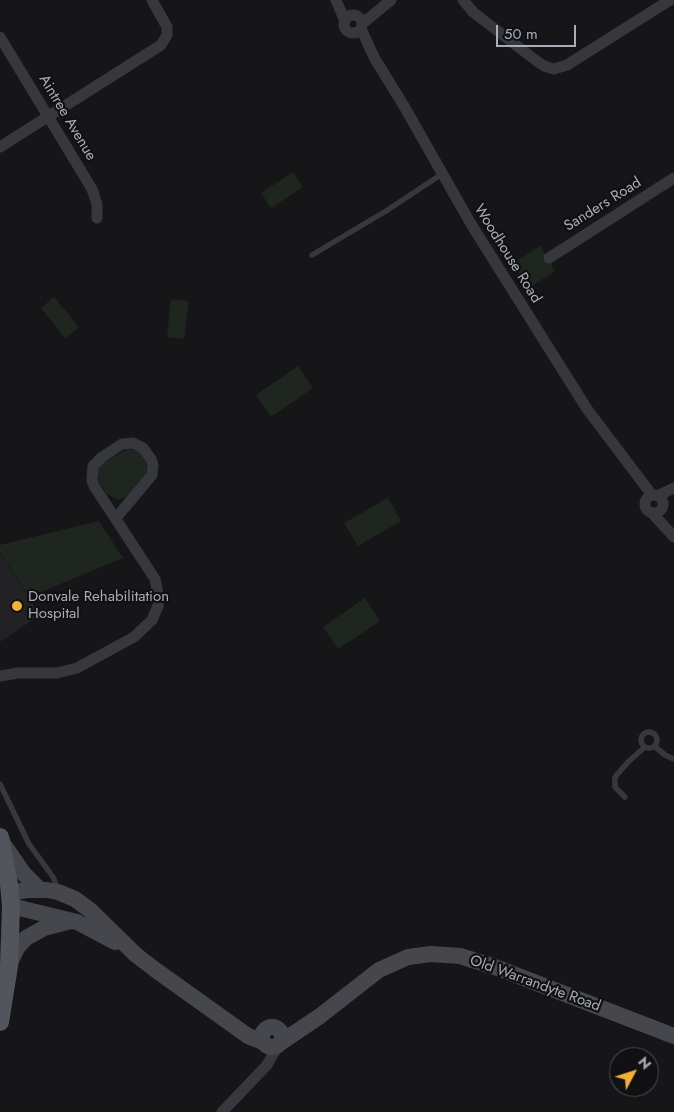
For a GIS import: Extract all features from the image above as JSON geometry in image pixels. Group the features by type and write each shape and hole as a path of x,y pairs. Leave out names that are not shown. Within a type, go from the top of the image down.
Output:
{"main road":[{"path":"1,839 24,874 40,890"},
{"path":"0,1022 8,966 1,839"},
{"path":"5,900 40,890 58,892 82,904 136,955"},
{"path":"46,914 57,904 58,892"},
{"path":"5,900 73,921 91,929 136,955 248,1036 271,1037"},
{"path":"8,966 19,946 29,936 44,928 73,921"},
{"name":"Old Warrandyte Road","path":"271,1037 320,1016 379,970 408,958 430,954 460,956 495,967 674,1036"}],"street":[{"path":"0,147 156,48 164,41 167,35 166,23 152,0"},
{"name":"Woodhouse Road","path":"336,0 355,23"},
{"name":"Woodhouse Road","path":"340,0 404,106 471,224 579,396 655,503 674,537"},
{"path":"464,1 480,18 538,62 554,69 567,66 670,0"},
{"path":"355,23 388,2"},
{"name":"Aintree Avenue","path":"0,37 92,189 97,204 97,218"},
{"name":"Sanders Road","path":"549,258 674,178"},
{"path":"0,676 18,673 57,673 77,668 134,637 152,620 159,598 155,579 94,486 92,480 92,472 96,462 122,444 133,443 143,448 151,459 153,465 152,476 116,518"},
{"path":"655,503 674,488"},
{"path":"655,503 674,494"},
{"path":"222,1112 257,1074 271,1037"}],"lane":[{"path":"312,255 386,211 442,174"},
{"path":"645,747 642,743 642,737 648,732 656,736 654,746"},
{"path":"625,798 614,787 615,777 630,759 645,747 650,748 654,746"},
{"path":"654,746 665,755 674,759"},
{"path":"0,784 29,844 56,882 58,892"}],"shaded area":[{"path":"293,172 303,187 271,208 261,193"},
{"path":"540,246 555,271 526,290 522,277 511,265"},
{"path":"54,297 79,327 65,338 41,308"},
{"path":"171,299 189,301 184,339 167,337"},
{"path":"298,366 313,388 271,417 256,395"},
{"path":"127,449 139,452 146,462 146,475 128,496 116,499 106,493 98,480 98,469 103,463"},
{"path":"388,498 401,521 358,546 344,523"},
{"path":"99,521 123,558 29,597 0,552 0,545"},
{"name":"Donvale Rehabilitation Hospital","path":"0,553 40,615 0,642"},
{"path":"365,598 380,621 338,649 323,627"}],"place":[{"name":"Donvale Rehabilitation Hospital","path":"17,606"}]}
